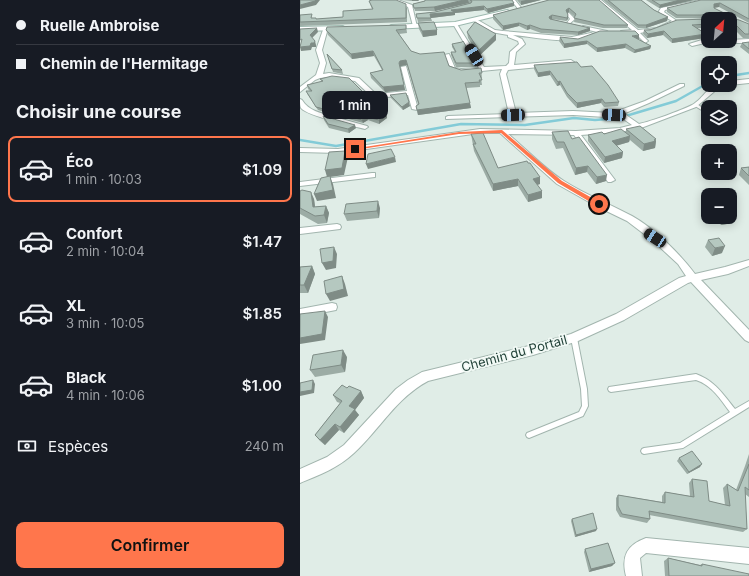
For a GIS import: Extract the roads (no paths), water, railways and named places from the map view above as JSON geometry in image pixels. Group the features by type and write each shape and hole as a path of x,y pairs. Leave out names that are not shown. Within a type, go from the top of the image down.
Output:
{"street":[{"path":"394,0 410,6 417,5"},
{"path":"513,0 521,8"},
{"path":"598,0 645,40"},
{"path":"662,13 661,10 666,7 706,0"},
{"path":"410,6 416,26"},
{"path":"386,27 455,24 527,7"},
{"path":"618,32 648,31 678,21 656,11"},
{"path":"412,15 420,14"},
{"path":"569,14 573,19 565,24 605,32"},
{"path":"476,20 492,31 520,40 522,44 513,52 512,64 507,67 503,74 513,115"},
{"path":"455,24 482,68"},
{"path":"319,76 323,63 319,50 326,28"},
{"path":"300,29 348,28"},
{"path":"503,34 572,39 582,38 598,32 611,32"},
{"path":"692,44 705,41 749,41"},
{"path":"447,55 456,71 571,62"},
{"path":"404,67 415,109"},
{"path":"300,90 319,76 357,79 375,96"},
{"path":"737,82 749,81"},
{"path":"614,115 647,102 682,85"},
{"path":"334,118 341,113 360,107 375,96 411,92"},
{"path":"300,150 338,151 459,133 620,130 639,126 696,105 711,92"},
{"path":"300,101 304,108 316,114 365,127"},
{"path":"448,118 568,113 624,116 639,126"},
{"path":"502,132 560,182 599,204 630,219 655,238 681,262 692,277 749,337"},
{"path":"576,132 611,180"},
{"path":"300,184 372,176"},
{"path":"300,231 337,227"},
{"name":"Chemin du Portail","path":"300,476 336,459 360,437 402,390 417,380 426,376 534,350 574,338 620,317 682,280 727,271 739,265 749,263"},
{"path":"300,313 332,308"},
{"path":"634,576 631,561 633,555 641,547 646,545 749,556"}],"lane":[{"path":"696,105 701,108"},
{"path":"529,434 581,414 585,406 584,389 574,338"},
{"path":"611,389 696,377 702,378 712,386 734,413"},
{"path":"644,451 681,446 749,404"}],"waterway":[{"path":"737,75 749,73"},
{"path":"300,140 336,146 461,124 525,125 574,118 595,120 619,118 676,101 701,87"}]}
